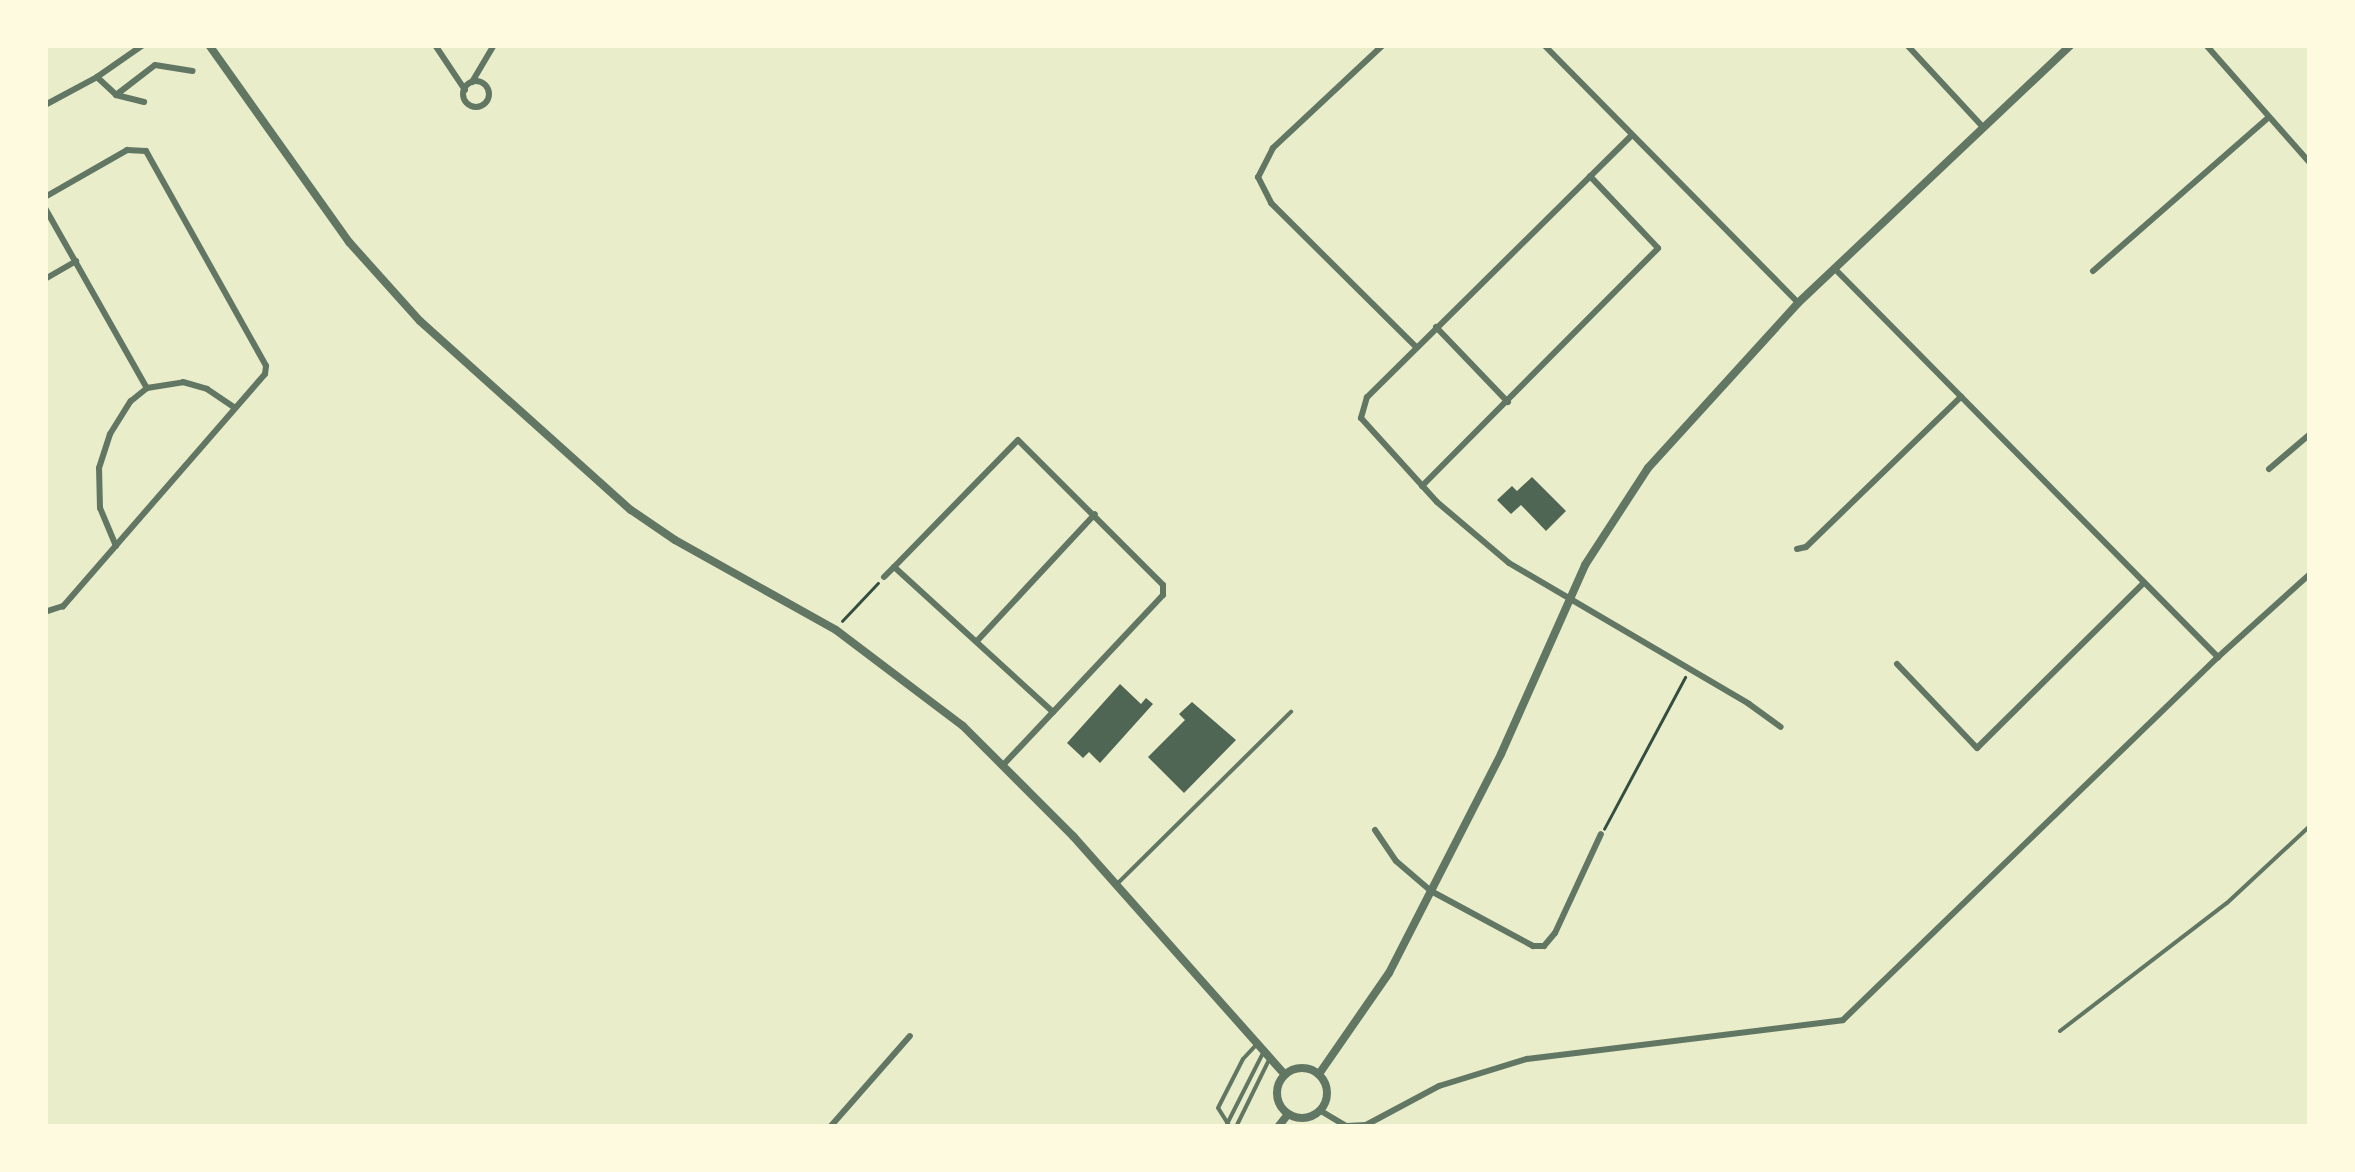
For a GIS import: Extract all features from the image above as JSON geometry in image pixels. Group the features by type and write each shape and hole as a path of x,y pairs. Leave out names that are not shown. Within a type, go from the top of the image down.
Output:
{"street":[{"path":"45,105 98,77 143,45"},
{"path":"209,45 349,242 415,316 631,510 675,540 836,630 928,697 1004,764 1117,884 1285,1075"},
{"path":"435,45 465,90 470,105 486,103 487,87 472,83"},
{"path":"465,90 494,45"},
{"path":"1383,45 1274,148 1258,176 1271,203 1416,347"},
{"path":"1544,45 1798,302"},
{"path":"1907,45 1982,126"},
{"path":"1320,1074 1377,994 1501,754 1596,546 1648,468 1798,302 2071,45"},
{"path":"2206,45 2310,163"},
{"path":"116,95 155,65 193,71"},
{"path":"98,77 116,95 144,102"},
{"path":"2092,271 2268,118"},
{"path":"1632,135 1367,398 1361,418 1420,484 1518,569 1690,668 1782,727"},
{"path":"45,197 127,150 146,151 263,358 265,374 63,606 45,612"},
{"path":"1420,484 1508,402 1658,248 1590,176"},
{"path":"45,208 148,388"},
{"path":"45,279 76,261"},
{"path":"1834,267 2218,657"},
{"path":"1436,326 1508,402"},
{"path":"116,546 100,508 99,468 116,421 148,388 172,382 195,384 236,408"},
{"path":"1797,549 1806,547 1961,397"},
{"path":"2269,469 2310,434"},
{"path":"884,577 1018,440 1161,580 1163,596 1004,764"},
{"path":"977,641 1095,514"},
{"path":"894,567 1053,712"},
{"path":"1320,1111 1346,1126 1360,1126 1381,1120 1439,1086 1526,1058 1834,1023 1864,1004 2218,657 2310,574"},
{"path":"1897,664 1977,748 2144,583"},
{"path":"1375,830 1384,848 1431,892 1533,946 1544,946 1556,934 1602,834"},
{"path":"830,1127 910,1036"},
{"path":"1301,1068 1320,1074 1328,1096 1320,1111 1300,1118 1288,1114 1278,1098 1285,1075 1301,1068"},
{"path":"1278,1127 1288,1114"}],"lane":[{"path":"1117,884 1291,712"},
{"path":"2060,1031 2228,903 2310,826"},
{"path":"1231,1126 1218,1108 1222,1095 1242,1059 1263,1052"},
{"path":"1231,1126 1263,1052"},
{"path":"1231,1126 1263,1052"}],"path":[{"path":"836,630 884,577"},
{"path":"1602,834 1690,668"}],"building":[{"path":"1532,477 1566,511 1546,531 1521,505 1511,514 1497,500 1512,486 1517,491"},
{"path":"1120,684 1141,704 1146,698 1153,704 1100,763 1089,752 1083,758 1067,743"},
{"path":"1192,702 1236,740 1184,793 1148,757 1185,720 1179,714"}]}
